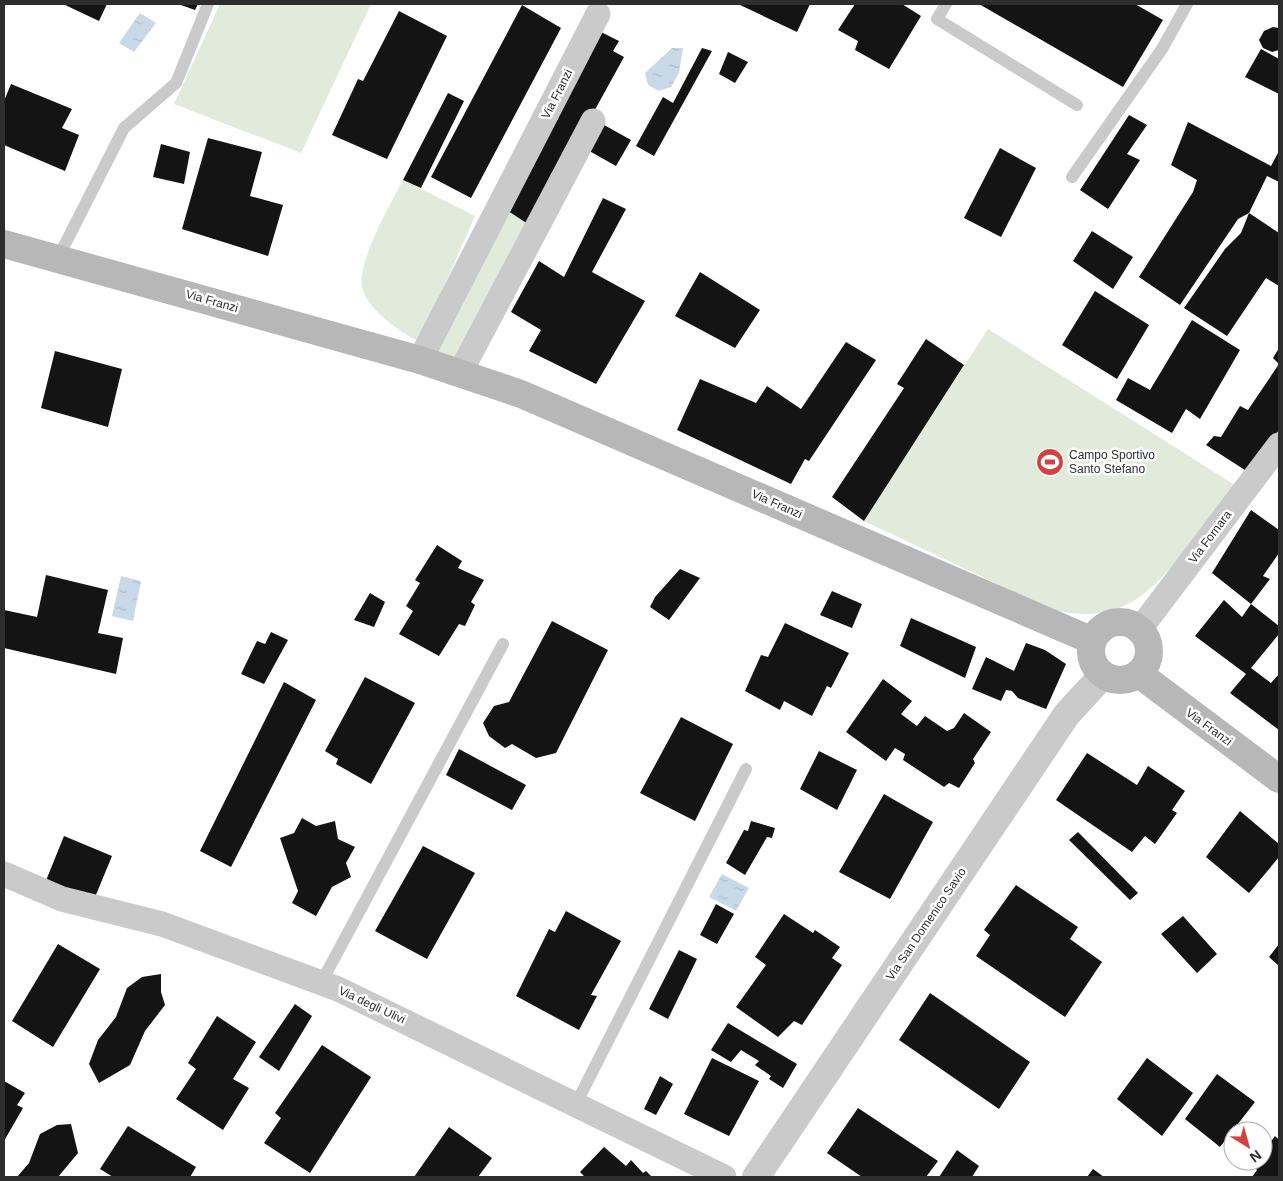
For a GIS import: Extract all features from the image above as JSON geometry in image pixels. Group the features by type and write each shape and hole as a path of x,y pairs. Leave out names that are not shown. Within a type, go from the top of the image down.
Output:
{"main road":[{"name":"Via Franzi","path":"4,244 420,360 521,394 1093,641"},
{"path":"1113,622 1122,622 1140,629 1146,637 1149,657 1146,666 1139,674 1121,681 1103,675 1091,660 1093,641 1104,626 1113,622"},
{"name":"Via Franzi","path":"1139,674 1279,779"}],"street":[{"name":"Via Franzi","path":"420,360 598,14"},
{"path":"460,373 593,121"},
{"name":"Via Fornara","path":"1140,629 1279,445"},
{"name":"Via San Domenico Savio","path":"756,1177 1066,714 1103,675"},
{"name":"Via degli Ulivi","path":"4,874 62,899 162,924 338,989 724,1177"}],"lane":[{"path":"58,258 124,128 176,83 208,4"},
{"path":"946,4 937,19 1077,106"},
{"path":"1072,177 1162,49 1188,4"},
{"path":"321,983 503,644"},
{"path":"576,1104 746,769"}],"shaded area":[{"path":"220,4 371,4 301,153 174,104"},
{"path":"403,180 475,216 419,342 385,319 370,303 362,287 362,276 370,248 383,217"},
{"path":"505,209 531,226 460,363 433,355"},
{"name":"Campo Sportivo Santo Stefano","path":"988,329 1238,487 1174,564 1146,592 1130,603 1114,610 1095,614 1050,609 864,521"}],"water":[{"path":"140,13 156,23 134,52 119,43"},
{"path":"672,48 683,48 679,73 671,87 659,91 648,85 645,73"},
{"path":"121,576 141,581 133,621 112,616"},
{"path":"722,874 749,888 736,911 709,897"}],"building":[{"path":"63,4 107,4 99,21"},
{"path":"178,4 198,4 195,10"},
{"path":"738,4 810,4 797,32"},
{"path":"855,4 902,4 921,16 889,69 855,50 858,41 838,30"},
{"path":"979,4 1135,4 1163,20 1123,87"},
{"path":"522,5 561,28 471,198 431,177"},
{"path":"399,11 447,36 387,159 332,135 358,79 363,81"},
{"path":"1273,27 1279,28 1279,50 1272,52 1263,48 1259,40 1264,31"},
{"path":"601,32 619,41 613,51 624,57 531,226 505,209"},
{"path":"702,48 712,51 654,156 636,146 663,97 673,103"},
{"path":"1261,49 1279,59 1279,94 1245,77"},
{"path":"728,52 748,62 735,83 719,74"},
{"path":"11,84 72,109 62,128 79,135 65,171 4,145 4,101"},
{"path":"448,93 464,101 421,188 403,180"},
{"path":"1129,115 1147,125 1127,154 1140,160 1108,209 1080,190"},
{"path":"597,121 631,140 616,166 584,148"},
{"path":"1188,122 1271,166 1279,151 1279,182 1267,176 1249,213 1238,219 1180,305 1139,277 1193,192 1197,180 1171,165"},
{"path":"208,138 262,152 250,196 283,205 268,256 182,229"},
{"path":"161,144 190,152 184,184 153,177"},
{"path":"1000,148 1036,168 1001,237 964,218"},
{"path":"603,198 626,209 592,272 645,301 596,384 529,351 541,330 511,312 539,261 564,277"},
{"path":"1249,213 1279,233 1279,286 1266,278 1227,336 1184,308 1225,249 1241,233"},
{"path":"1092,231 1133,257 1113,289 1073,261"},
{"path":"700,272 760,310 735,348 675,316"},
{"path":"1095,291 1149,325 1117,379 1062,345"},
{"path":"1192,320 1240,350 1200,419 1186,409 1172,433 1116,400 1128,378 1150,390"},
{"path":"926,339 964,365 864,521 832,497 904,388 897,384"},
{"path":"846,342 876,360 809,461 805,459 791,484 677,430 700,379 756,403 767,386 801,409"},
{"path":"1279,348 1279,364 1273,358"},
{"path":"55,351 122,369 108,427 41,408"},
{"path":"1279,364 1279,430 1248,472 1206,445 1214,436 1221,437 1240,406 1248,410"},
{"path":"1251,510 1279,530 1279,553 1263,576 1270,579 1251,604 1212,573"},
{"path":"437,545 462,561 458,568 484,580 471,602 475,605 465,626 459,624 439,656 399,634 413,611 406,606 420,583 415,580"},
{"path":"680,569 700,578 669,620 650,607 655,597"},
{"path":"46,575 108,590 98,633 123,638 116,674 4,648 4,610 37,617"},
{"path":"832,591 862,604 852,628 820,615"},
{"path":"370,593 385,602 374,627 354,620"},
{"path":"1224,600 1242,617 1251,604 1279,626 1279,634 1251,668 1271,683 1279,674 1279,730 1230,693 1246,674 1195,636"},
{"path":"911,618 976,647 965,678 900,646"},
{"path":"552,621 608,650 556,753 536,758 512,744 505,748 489,736 483,723 494,706 509,702"},
{"path":"785,623 849,653 831,688 827,686 812,716 784,701 780,710 745,691 761,655 768,657"},
{"path":"271,632 288,640 264,684 241,674 257,641 265,644"},
{"path":"1026,643 1045,650 1066,664 1046,709 1018,698 1012,691 1006,690 1001,701 972,689 986,657 1014,671"},
{"path":"365,677 415,703 371,784 336,764 338,759 325,751"},
{"path":"883,679 912,701 901,714 917,726 925,716 947,731 954,728 964,713 991,732 973,759 975,763 959,788 949,783 944,787 903,760 905,754 895,748 886,761 846,732"},
{"path":"284,682 316,700 231,867 200,851"},
{"path":"681,717 733,744 695,821 640,793"},
{"path":"459,749 526,785 512,810 446,775"},
{"path":"819,751 857,770 837,810 800,789"},
{"path":"1087,753 1137,785 1148,766 1185,791 1172,810 1177,813 1155,844 1145,836 1132,852 1056,800"},
{"path":"884,794 933,822 890,899 839,872"},
{"path":"1240,811 1279,844 1279,857 1249,893 1206,857"},
{"path":"302,818 316,826 335,821 338,839 355,847 346,863 351,877 332,887 316,916 292,903 298,891 280,838 294,833"},
{"path":"751,821 775,828 772,838 767,837 745,875 726,863 744,830 748,831"},
{"path":"1078,832 1138,893 1130,900 1069,840"},
{"path":"64,836 112,856 93,902 45,883"},
{"path":"423,846 475,873 427,959 375,931"},
{"path":"1016,885 1078,927 1070,939 1102,962 1065,1017 976,956 990,935 984,930"},
{"path":"716,904 734,914 717,944 700,935"},
{"path":"566,911 621,941 591,995 597,996 579,1030 516,996 549,929 555,932"},
{"path":"784,914 813,933 815,930 840,947 832,958 842,965 802,1025 794,1021 778,1037 736,1007 766,965 755,957"},
{"path":"1183,916 1217,954 1197,973 1161,934"},
{"path":"58,944 100,969 53,1047 12,1021"},
{"path":"1279,944 1279,966 1269,957"},
{"path":"679,950 697,959 668,1019 649,1009"},
{"path":"161,974 161,992 165,1005 145,1031 130,1065 99,1083 89,1064 98,1040 116,1017 127,988 142,977"},
{"path":"930,993 1030,1062 999,1109 899,1040"},
{"path":"295,1004 312,1016 279,1071 259,1057"},
{"path":"217,1016 256,1042 233,1079 249,1088 223,1130 176,1099 196,1069 188,1063"},
{"path":"728,1023 797,1064 783,1088 769,1079 771,1076 755,1065 759,1061 741,1050 731,1062 711,1050"},
{"path":"322,1045 371,1077 310,1173 264,1143 281,1118 275,1113"},
{"path":"712,1058 759,1081 729,1136 684,1114"},
{"path":"1147,1058 1193,1093 1162,1136 1117,1099"},
{"path":"1217,1074 1255,1102 1240,1121 1223,1121 1223,1143 1220,1147 1185,1119"},
{"path":"660,1076 673,1084 656,1115 644,1109"},
{"path":"4,1081 25,1093 17,1105 23,1108 4,1141"},
{"path":"858,1108 938,1161 926,1177 862,1177 827,1153"},
{"path":"71,1124 78,1153 58,1177 17,1177 29,1163 40,1134 57,1125"},
{"path":"128,1126 196,1167 190,1177 113,1177 100,1169"},
{"path":"449,1127 492,1158 478,1177 414,1177"},
{"path":"1275,1136 1279,1140 1279,1177 1252,1177 1256,1171 1273,1171 1273,1139"},
{"path":"604,1147 626,1166 631,1160 643,1173 646,1171 652,1177 585,1177 580,1172"},
{"path":"957,1150 979,1166 972,1177 939,1177"},
{"path":"1093,1169 1104,1177 1087,1177"}],"place":[{"name":"Campo Sportivo Santo Stefano","path":"1050,462"}]}
